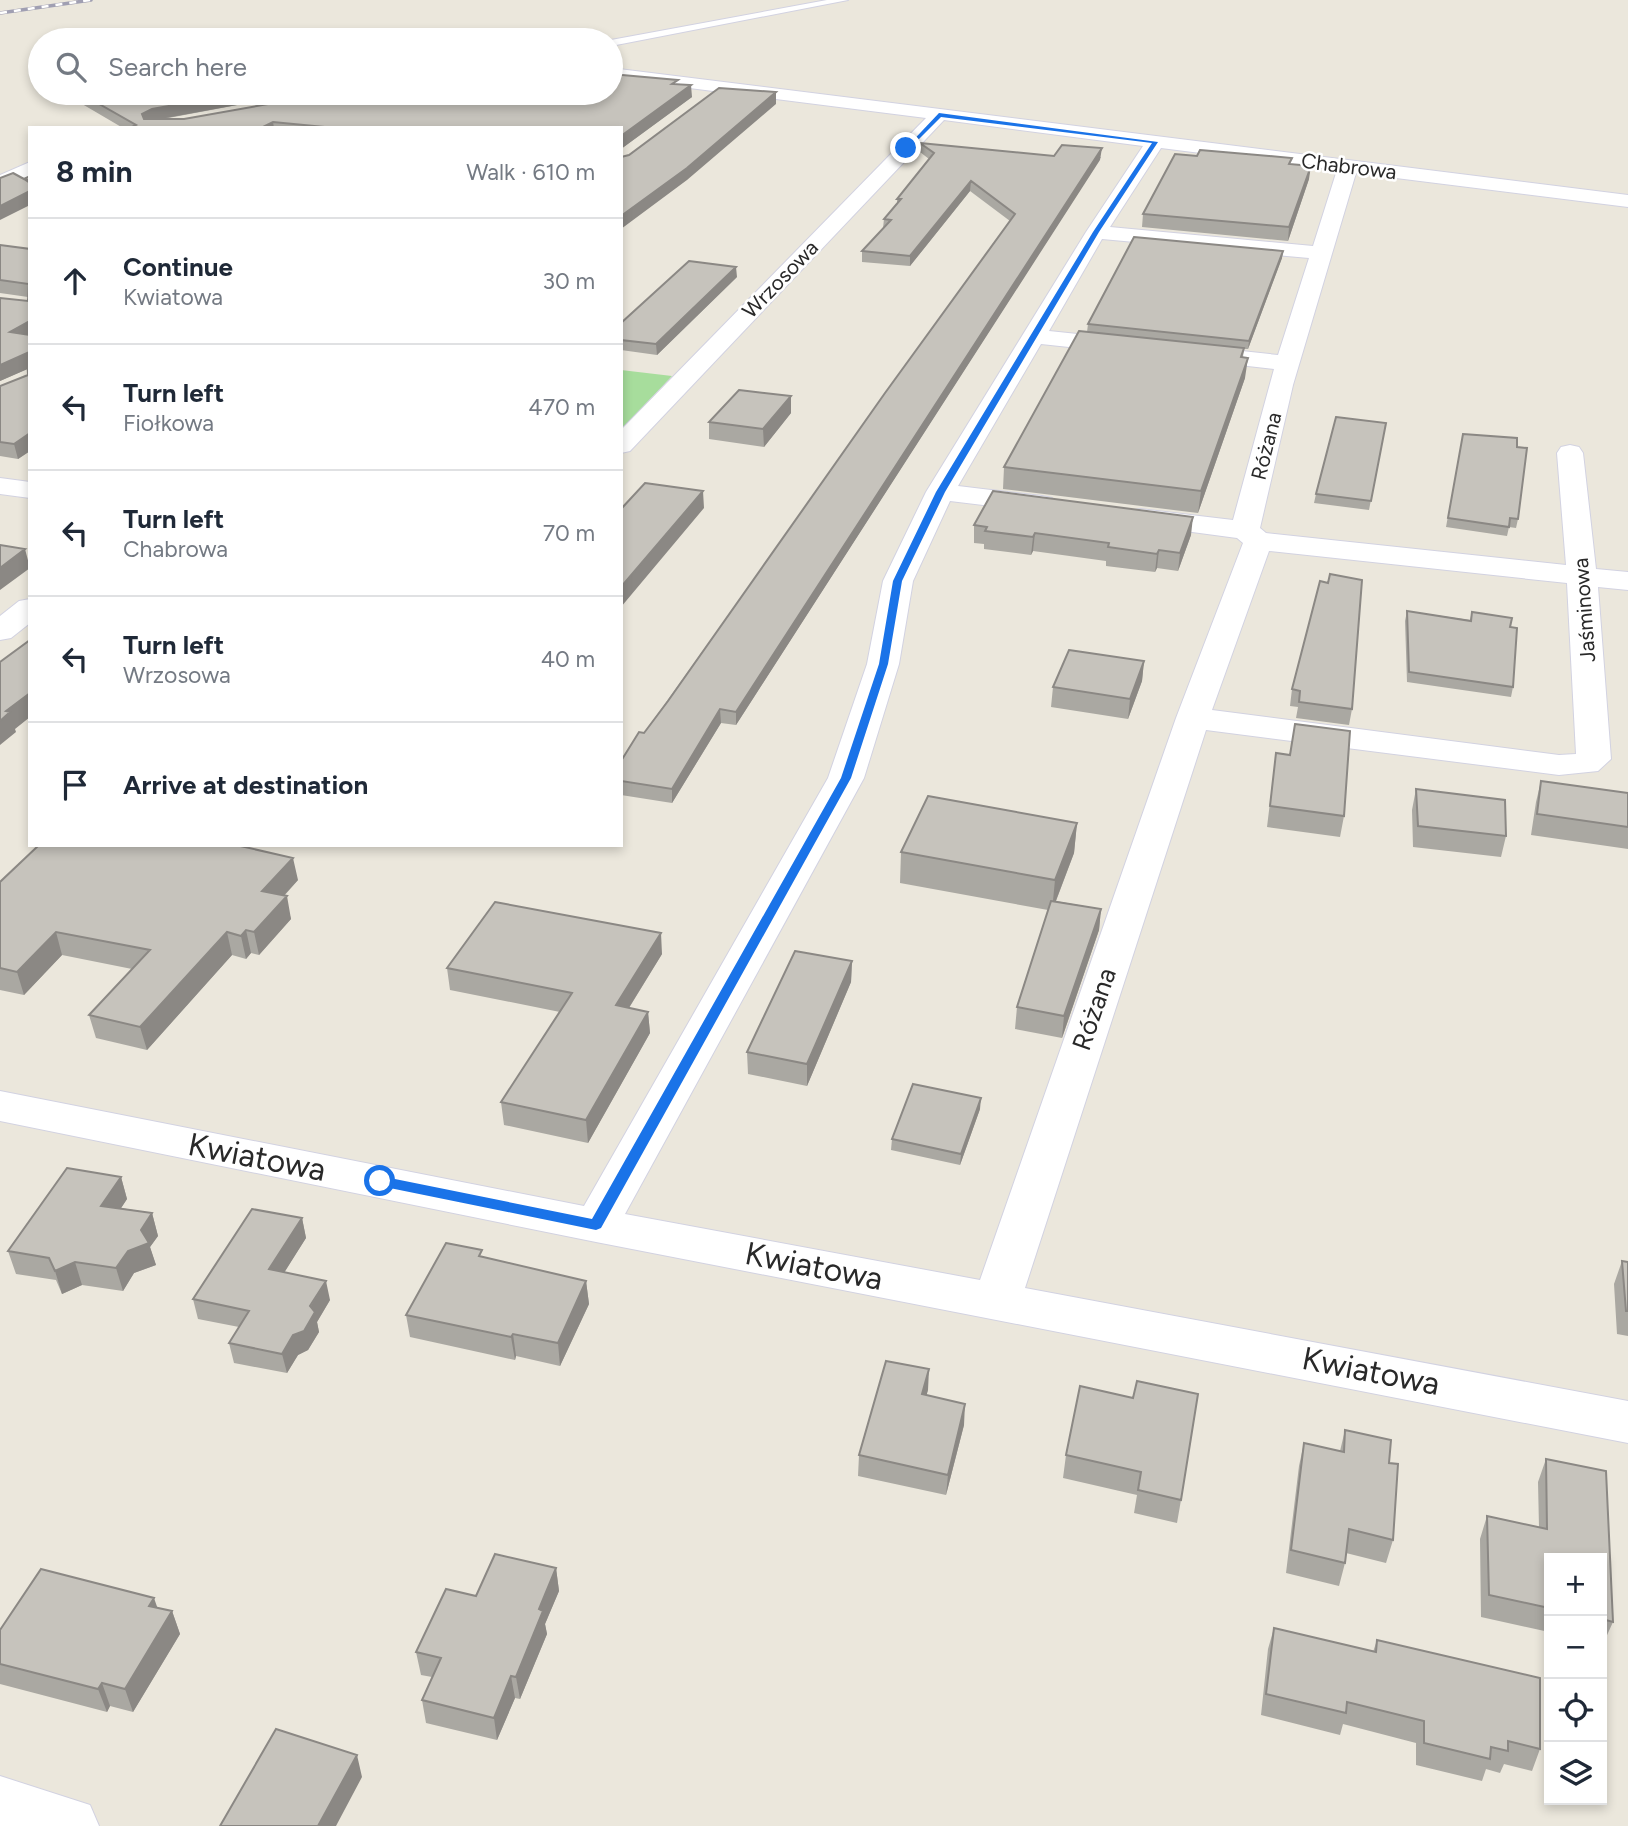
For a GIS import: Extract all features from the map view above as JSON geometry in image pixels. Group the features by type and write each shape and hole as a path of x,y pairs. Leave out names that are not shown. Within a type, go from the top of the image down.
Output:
{"street":[{"name":"Chabrowa","path":"623,75 1628,201"},
{"path":"698,104 720,87"},
{"name":"Wrzosowa","path":"623,442 939,115"},
{"path":"596,1225 846,778 883,664 898,581 940,492 1096,232 1155,142"},
{"path":"0,183 26,157"},
{"name":"Różana","path":"997,1301 1252,536 1288,363 1348,166"},
{"path":"1096,232 1321,253"},
{"path":"1033,336 1288,363"},
{"name":"Jaśminowa","path":"1193,718 1559,765 1586,764 1594,759 1582,576 1570,453"},
{"path":"0,486 28,490"},
{"path":"940,492 1074,508"},
{"path":"1113,513 1252,536 1628,581"},
{"path":"0,631 28,610"},
{"name":"Kwiatowa","path":"0,1106 596,1225 1628,1422"},
{"path":"0,1806 68,1826"}],"lane":[{"path":"623,41 843,0"}],"green space":[{"path":"623,370 672,376 623,428"}],"building":[{"path":"623,75 678,80 672,84 691,85 623,135 623,126 314,126 273,122 265,126 134,126 136,125 101,105 174,105 152,109 142,114 144,119 184,119 263,105 623,105"},
{"path":"719,88 776,92 687,168 623,215 623,156 629,155"},
{"path":"920,143 1054,156 1062,145 1102,148 736,712 720,709 672,789 623,781 623,758 639,732 644,733 668,701 1015,214 971,181 910,256 862,251 891,220 884,219 934,153"},
{"path":"1200,150 1292,158 1289,164 1311,166 1289,227 1143,214 1175,154 1197,156"},
{"path":"13,173 28,182 28,192 0,206 0,178"},
{"path":"1134,237 1283,251 1249,341 1088,324"},
{"path":"0,245 28,249 28,284 0,280"},
{"path":"689,261 736,267 656,344 623,340 623,321"},
{"path":"0,298 28,301 28,322 10,332 28,335 28,375 27,353 0,365"},
{"path":"1079,331 1244,348 1241,357 1248,358 1201,491 1004,467"},
{"path":"28,375 28,434 14,444 0,442 0,386"},
{"path":"739,390 791,396 763,429 709,422"},
{"path":"1336,417 1386,423 1371,501 1316,494"},
{"path":"1463,434 1517,438 1517,447 1527,448 1518,519 1510,518 1509,527 1448,518"},
{"path":"645,483 703,491 623,585 623,507"},
{"path":"993,491 1193,517 1180,553 1159,550 1157,554 1108,547 1109,543 1035,533 1033,537 985,531 987,527 974,525"},
{"path":"0,545 25,549 0,568"},
{"path":"1330,574 1362,580 1352,709 1299,702 1300,691 1292,689 1320,581 1328,583"},
{"path":"1407,611 1471,621 1472,612 1512,618 1510,627 1517,628 1513,687 1409,672"},
{"path":"28,641 28,694 6,711 10,712 0,721 0,662"},
{"path":"1069,650 1144,661 1130,699 1053,687"},
{"path":"1295,724 1350,731 1344,816 1270,806 1276,753 1290,755"},
{"path":"1541,781 1628,793 1628,827 1537,814"},
{"path":"1416,789 1505,800 1506,836 1418,826"},
{"path":"928,796 1077,823 1055,880 901,852"},
{"path":"37,847 245,847 293,858 262,891 287,896 254,932 246,930 241,936 227,932 140,1027 89,1015 150,950 56,932 17,972 0,968 0,882"},
{"path":"1051,901 1101,909 1064,1016 1017,1007"},
{"path":"495,902 661,933 616,1005 648,1012 586,1120 501,1102 572,993 447,968"},
{"path":"795,951 852,961 807,1064 747,1052"},
{"path":"913,1084 981,1098 961,1154 892,1139"},
{"path":"67,1168 121,1177 101,1206 152,1213 141,1230 149,1243 128,1251 116,1268 75,1262 55,1271 49,1258 8,1251"},
{"path":"252,1209 302,1218 269,1269 326,1281 310,1306 315,1312 304,1331 293,1335 282,1354 229,1343 249,1311 193,1299"},
{"path":"446,1243 482,1250 479,1256 586,1281 558,1343 513,1334 511,1337 406,1315"},
{"path":"1622,1261 1628,1262 1628,1311 1626,1311"},
{"path":"886,1361 929,1369 922,1394 965,1404 948,1475 859,1455"},
{"path":"1137,1381 1198,1394 1181,1500 1138,1490 1141,1472 1066,1455 1080,1386 1133,1398"},
{"path":"1345,1430 1391,1440 1389,1463 1398,1464 1393,1540 1349,1529 1345,1563 1291,1550 1304,1443 1344,1452"},
{"path":"1546,1459 1606,1471 1613,1622 1607,1620 1607,1553 1544,1553 1544,1607 1489,1595 1487,1516 1547,1529"},
{"path":"495,1554 556,1568 539,1609 543,1611 516,1677 511,1676 494,1718 422,1700 441,1658 416,1652 446,1589 476,1596"},
{"path":"41,1569 154,1598 149,1606 172,1611 125,1689 102,1683 98,1689 0,1664 0,1630"},
{"path":"1274,1628 1376,1652 1377,1640 1540,1678 1540,1749 1508,1741 1508,1751 1491,1747 1490,1759 1424,1743 1424,1721 1347,1702 1346,1713 1266,1694"},
{"path":"276,1729 357,1755 318,1826 220,1826"}],"railway":[{"path":"0,13 91,0"}],"route":[{"path":"380,1181 596,1225 846,778 883,664 898,581 940,492 1096,232 1155,142 939,115 906,148"}]}
